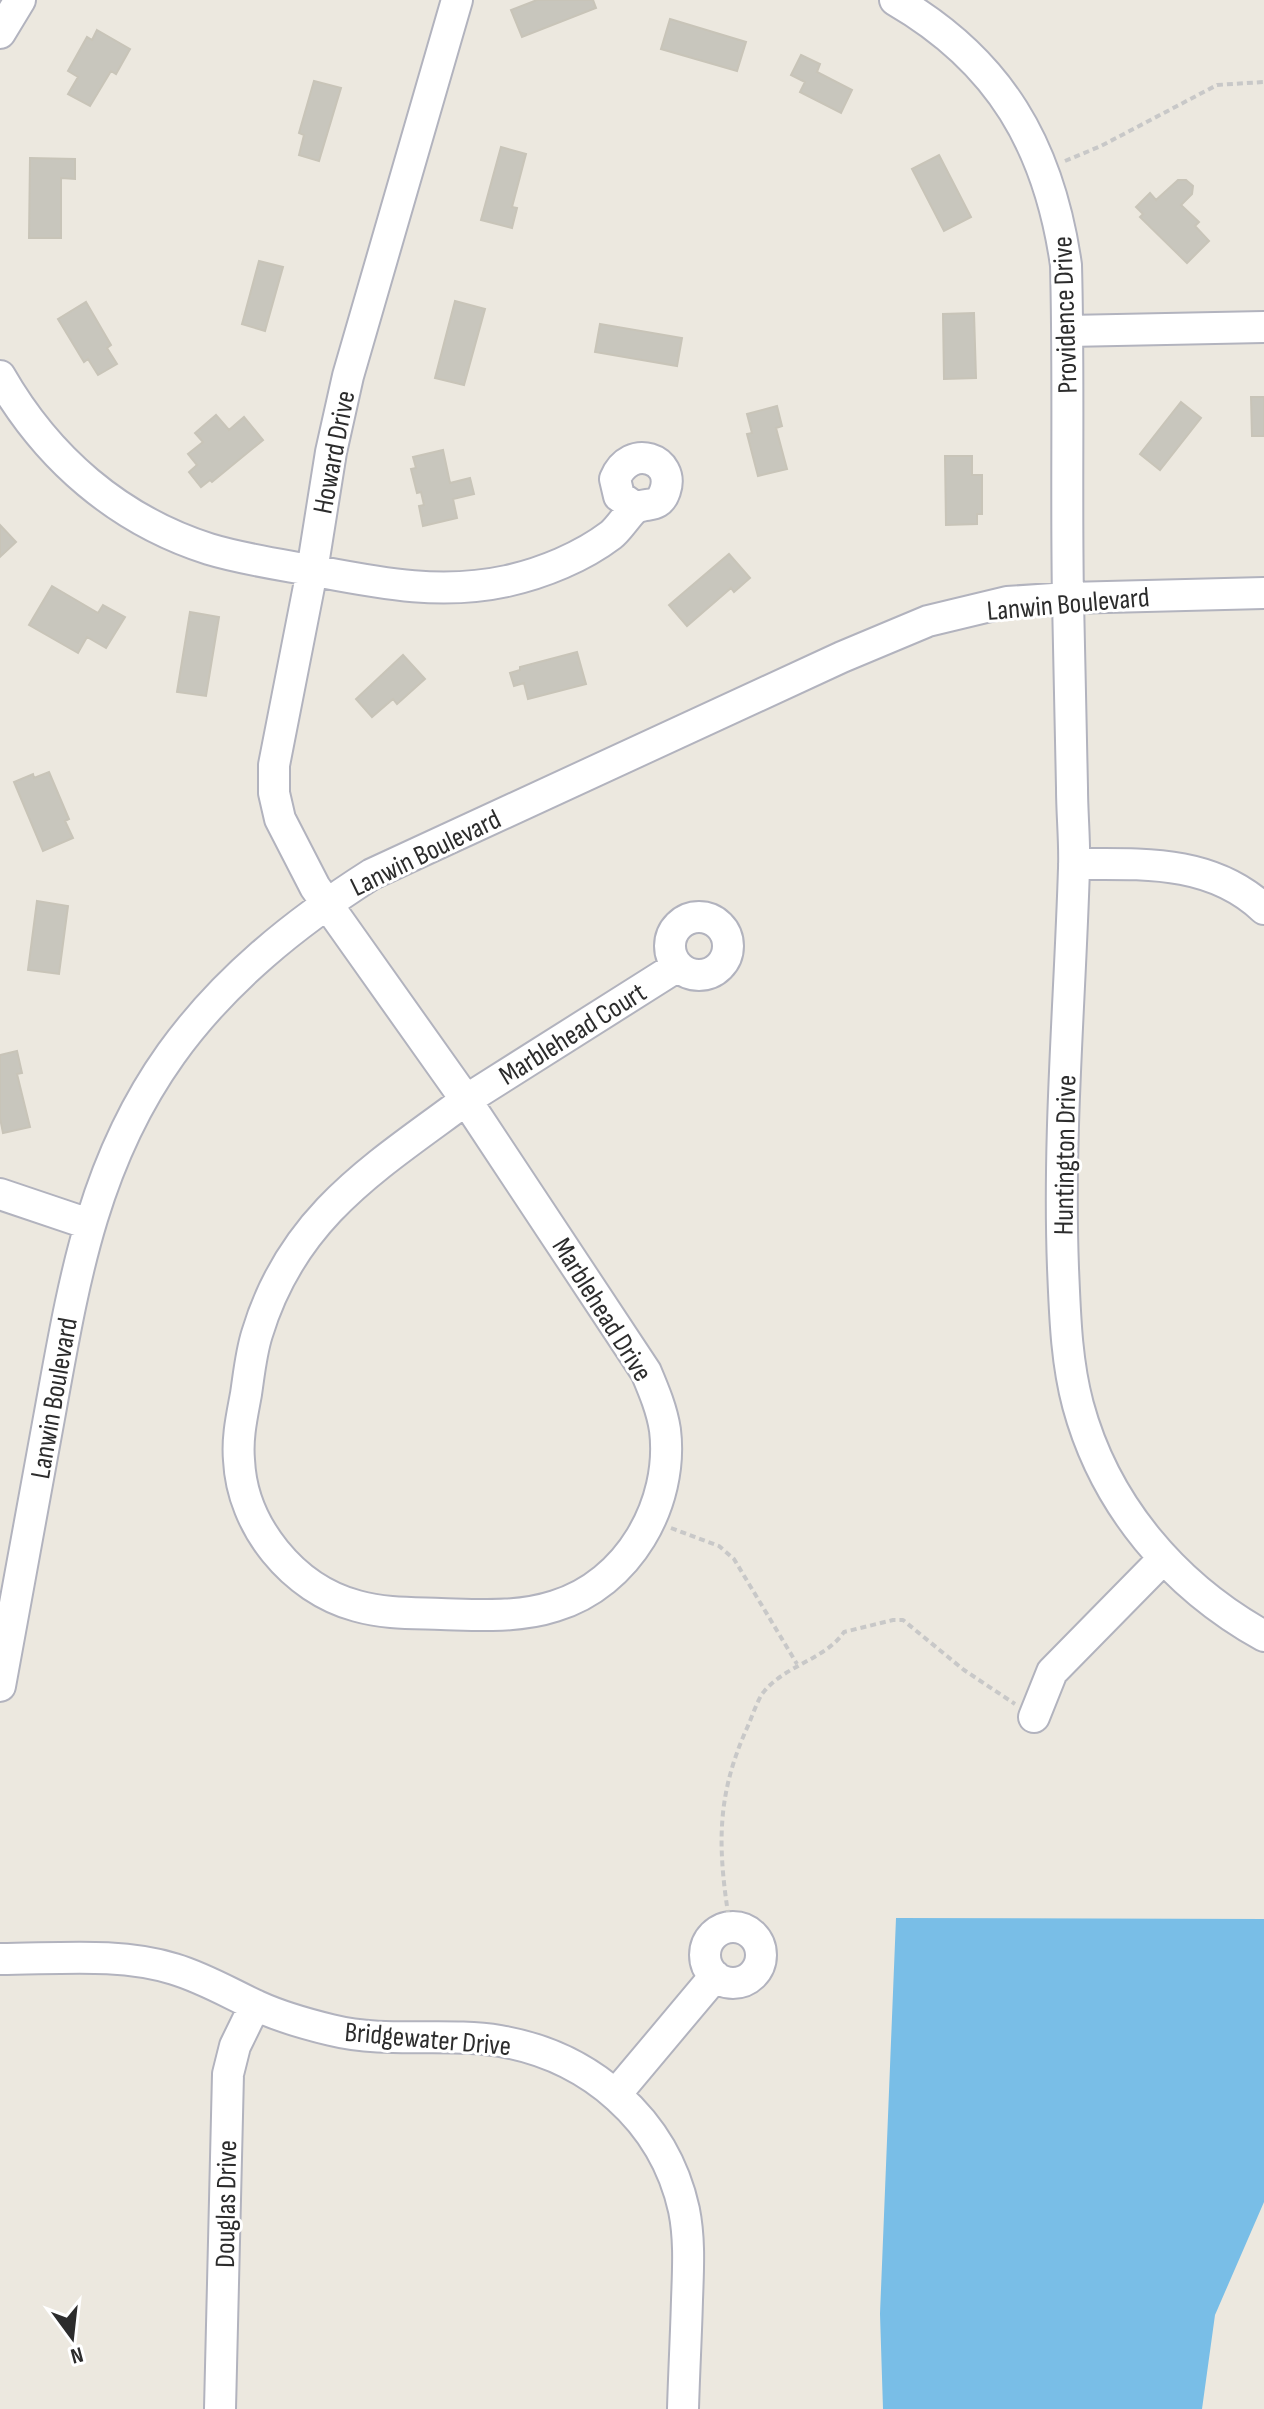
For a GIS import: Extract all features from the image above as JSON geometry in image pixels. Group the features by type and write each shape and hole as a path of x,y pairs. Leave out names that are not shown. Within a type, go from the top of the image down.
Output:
{"street":[{"path":"0,33 20,0"},
{"name":"Howard Drive","path":"321,895 280,819 274,793 274,765 312,571 328,467 348,376 457,0"},
{"name":"Providence Drive","path":"895,0 956,42 988,75 1016,113 1050,185 1066,265 1068,589"},
{"path":"1068,331 1264,327"},
{"path":"0,376 16,404 67,466 100,494 136,517 175,537 210,549 312,571 398,587 435,590 497,583 545,570 579,554 611,535 636,508"},
{"name":"Lanwin Boulevard","path":"0,1573 58,1264 79,1220 106,1129 136,1077 173,1023 215,974 277,917 827,663 928,621 1068,589 1264,575"},
{"name":"Lanwin Boulevard","path":"1068,589 1264,593"},
{"name":"Huntington Drive","path":"1068,589 1074,864 1061,1203 1069,1361 1078,1405 1092,1447 1111,1487 1135,1525 1195,1591 1264,1636"},
{"path":"1074,864 1152,864 1182,868 1231,885 1264,909"},
{"name":"Marblehead Drive","path":"321,895 466,1100 646,1372 658,1398 665,1429 666,1458 662,1487 651,1521 621,1564 601,1581 559,1605 528,1613 505,1616 382,1612 354,1605 310,1584 285,1563 267,1541 244,1491 239,1463 239,1434 257,1336 271,1297 293,1256 339,1196 466,1100"},
{"name":"Marblehead Court","path":"466,1100 678,966"},
{"path":"0,1194 79,1220"},
{"name":"Lanwin Boulevard","path":"0,1686 76,1272 79,1220"},
{"path":"1034,1717 1052,1672 1163,1559"},
{"path":"740,1927 755,1936 760,1945 760,1963 751,1976 743,1981 723,1981 715,1976 706,1963 705,1953 708,1941 720,1929 740,1927"},
{"name":"Bridgewater Drive","path":"0,1959 137,1961 207,1980 255,2005 319,2027 369,2037 495,2040 561,2058 590,2074 638,2116 660,2147 684,2210 688,2248 683,2409"},
{"path":"616,2094 715,1976"},
{"name":"Douglas Drive","path":"220,2409 228,2074 235,2046 255,2005"}],"path":[{"path":"1044,169 1101,146 1217,85 1264,82"},
{"path":"651,1521 719,1546 734,1559 797,1664"},
{"path":"730,1926 720,1837 724,1791 741,1741 763,1694 797,1664 835,1646 844,1632 903,1620 964,1670 1034,1717"}],"water":[{"path":"896,1918 1264,1919 1264,2202 1215,2315 1202,2409 883,2409 880,2314"}],"building":[{"path":"537,0 593,0 596,8 522,37 511,10"},
{"path":"670,19 746,42 737,71 661,49"},
{"path":"97,30 130,49 116,74 111,71 90,106 68,94 78,77 68,71 87,37 92,40"},
{"path":"801,55 820,64 817,72 852,90 841,113 800,92 805,82 791,75"},
{"path":"314,81 341,88 319,161 299,155 304,135 299,133"},
{"path":"501,147 526,154 512,207 517,208 512,228 481,220"},
{"path":"939,155 971,217 944,231 912,169"},
{"path":"30,158 75,159 75,179 61,178 61,238 29,238"},
{"path":"1178,180 1186,180 1193,186 1192,194 1181,205 1199,222 1195,226 1209,241 1187,263 1140,217 1143,214 1136,207 1150,193 1156,200"},
{"path":"259,261 283,267 265,331 242,324"},
{"path":"455,301 485,309 464,385 435,378"},
{"path":"86,302 111,345 107,348 117,364 98,375 88,359 84,362 58,319"},
{"path":"974,313 976,378 944,379 943,314"},
{"path":"600,324 682,338 677,366 595,352"},
{"path":"1251,397 1264,397 1264,436 1252,436"},
{"path":"1181,402 1201,418 1160,470 1140,454"},
{"path":"777,406 782,426 776,428 787,469 758,476 747,434 752,433 747,414"},
{"path":"216,415 229,430 244,417 263,440 212,482 210,480 201,487 189,472 197,465 188,454 203,442 195,433"},
{"path":"443,450 450,483 470,478 474,494 453,499 457,518 423,526 419,506 424,505 421,492 417,493 411,469 416,468 413,457"},
{"path":"945,456 972,456 972,475 982,475 982,514 977,514 977,524 946,525"},
{"path":"0,525 16,542 0,557"},
{"path":"729,554 750,578 734,592 731,588 687,626 669,605"},
{"path":"52,586 98,613 103,605 125,617 106,648 87,637 78,653 29,625"},
{"path":"190,612 219,617 206,696 177,692"},
{"path":"577,652 586,684 528,699 524,683 514,686 510,673 520,670 520,667"},
{"path":"403,655 425,679 397,704 393,699 372,717 356,699"},
{"path":"49,772 69,819 65,821 73,838 43,851 14,782 33,774 34,778"},
{"path":"37,901 68,906 59,974 28,970"},
{"path":"17,1051 22,1073 17,1074 30,1127 3,1133 0,1118 0,1055"}]}
